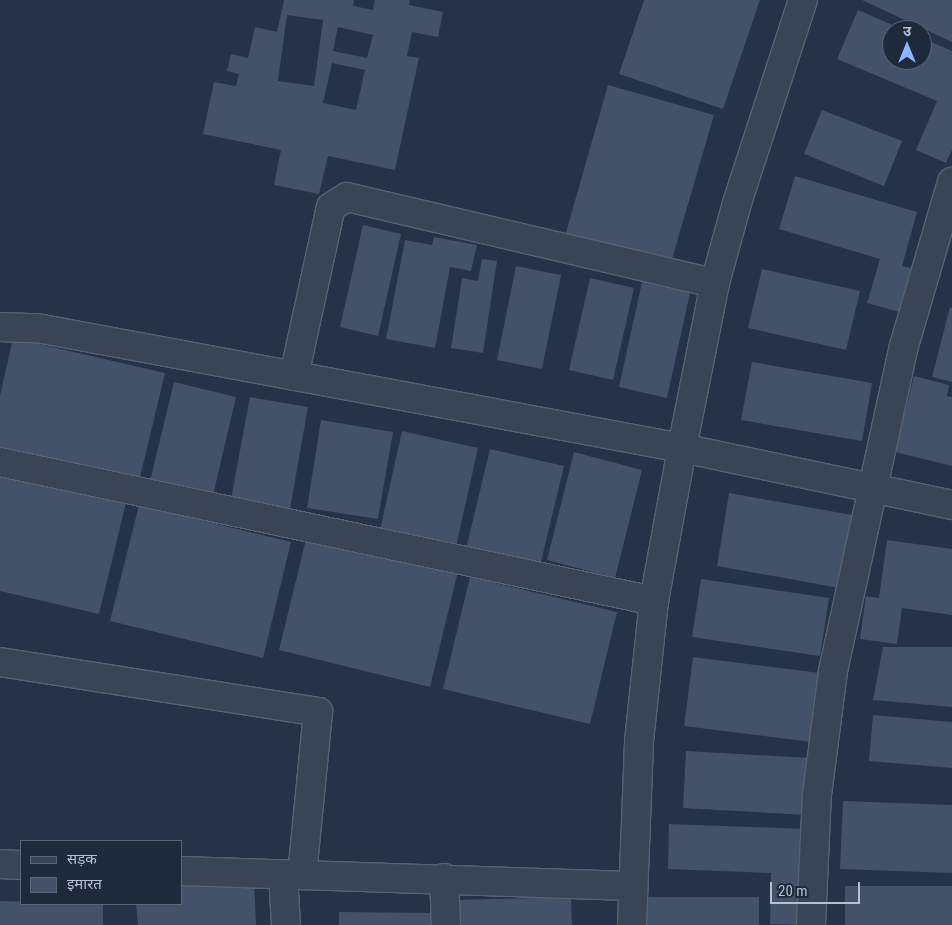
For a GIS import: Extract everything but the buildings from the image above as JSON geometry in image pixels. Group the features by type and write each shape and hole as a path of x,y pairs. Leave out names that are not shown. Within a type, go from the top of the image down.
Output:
{"street":[{"path":"632,925 639,741 654,600 682,448 715,283 754,143 803,0"},
{"path":"810,925 817,795 833,670 904,346 952,182"},
{"path":"294,376 331,207 347,196 715,283"},
{"path":"0,327 37,328 682,448 952,505"},
{"path":"0,462 654,600"},
{"path":"0,662 318,712 286,925"},
{"path":"0,864 20,865"},
{"path":"182,871 444,878 632,886"},
{"path":"444,878 446,925"}]}
